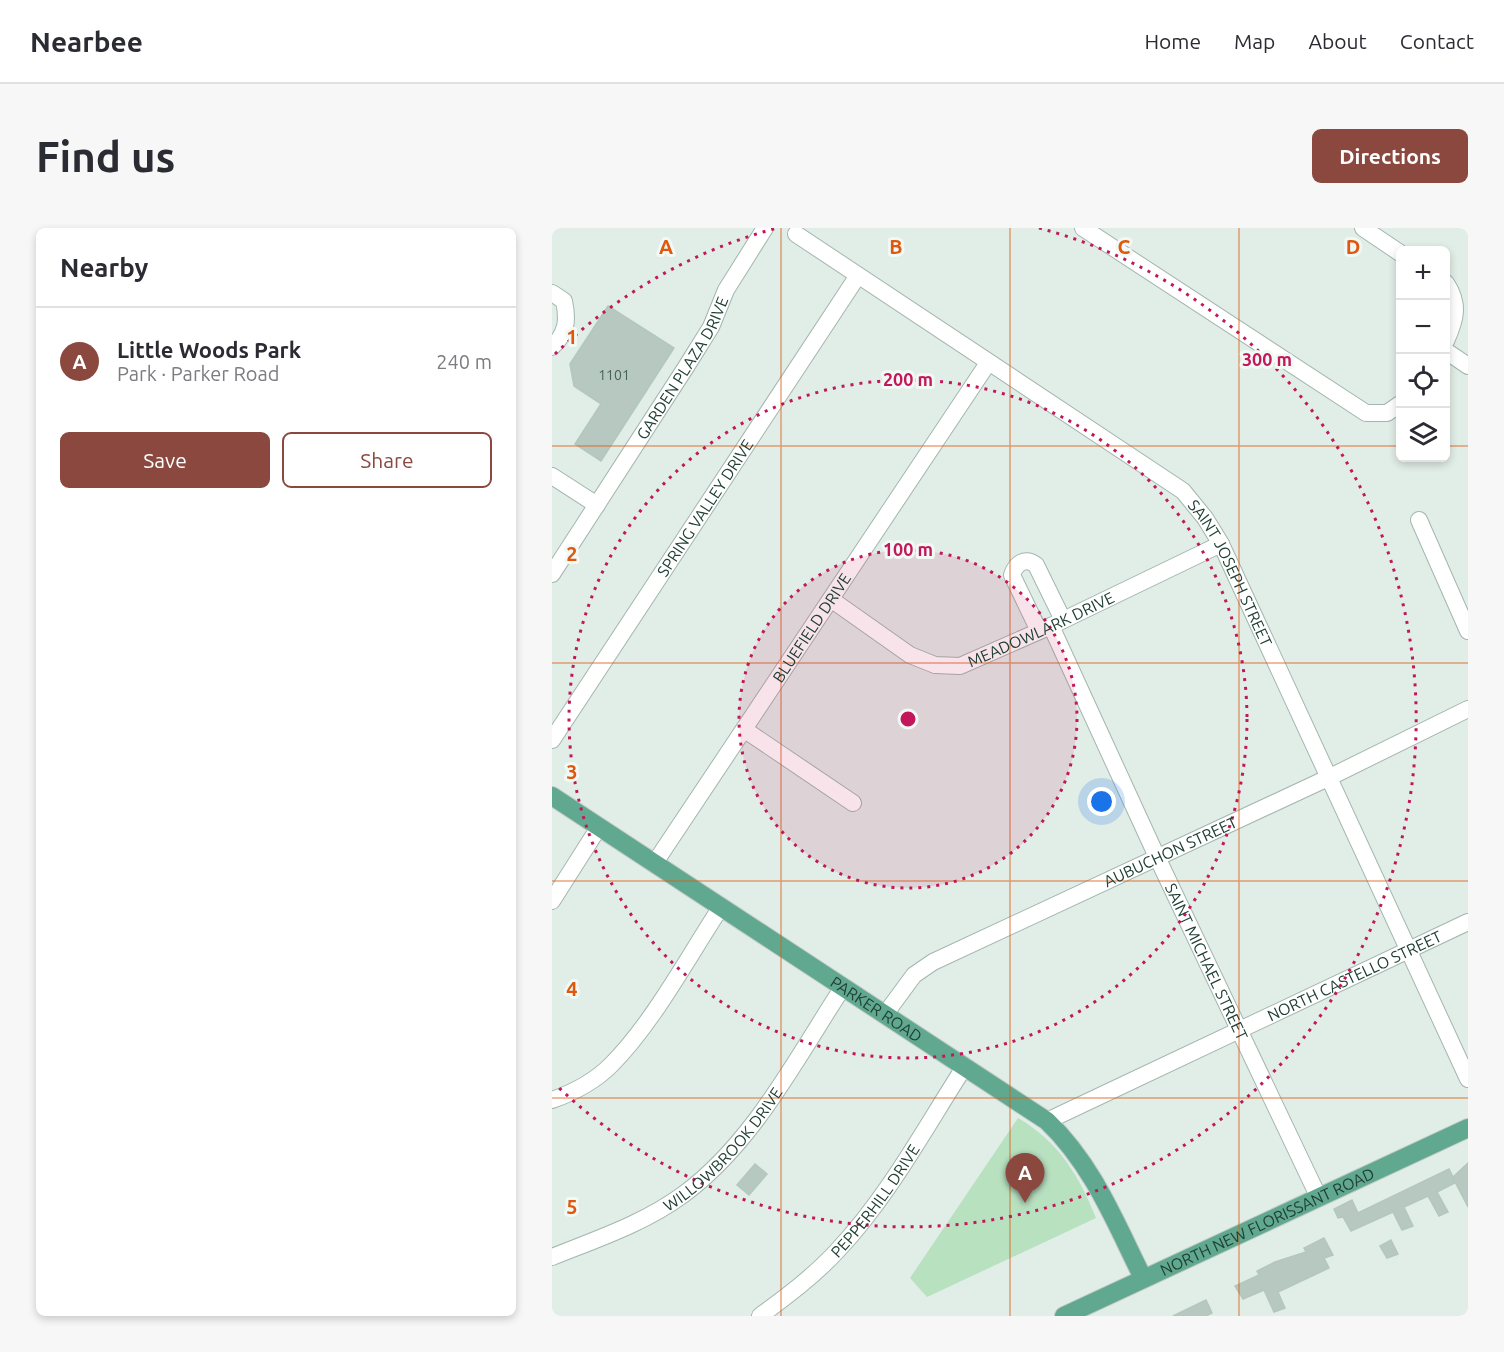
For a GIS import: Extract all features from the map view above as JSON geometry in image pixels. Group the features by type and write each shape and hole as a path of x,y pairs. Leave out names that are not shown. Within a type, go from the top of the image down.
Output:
{"main road":[{"name":"PARKER ROAD","path":"552,796 886,1013 1047,1121 1064,1138 1088,1169 1143,1278"},
{"name":"NORTH NEW FLORISSANT ROAD","path":"1065,1316 1468,1128"}],"street":[{"name":"GARDEN PLAZA DRIVE","path":"552,574 711,327 726,290 765,228"},
{"path":"1083,228 1366,414 1387,413 1396,407"},
{"path":"1363,228 1396,250"},
{"name":"SAINT JOSEPH STREET","path":"796,234 857,277 1182,491 1205,518 1221,544 1468,1079"},
{"name":"SPRING VALLEY DRIVE","path":"552,740 857,277"},
{"path":"1450,288 1454,294 1456,321 1450,333"},
{"path":"552,292 564,301 568,317 567,325 552,347"},
{"path":"1450,354 1468,366"},
{"name":"BLUEFIELD DRIVE","path":"654,864 988,363"},
{"path":"552,476 597,505"},
{"path":"1419,520 1468,631"},
{"name":"MEADOWLARK DRIVE","path":"832,600 910,655 934,665 960,666 1051,626 1221,544"},
{"name":"SAINT MICHAEL STREET","path":"1051,626 1157,857 1319,1198"},
{"name":"AUBUCHON STREET","path":"886,1013 914,975 933,962 1330,777 1468,709"},
{"path":"745,730 853,803"},
{"path":"552,901 599,827"},
{"path":"552,1100 570,1093 609,1067 634,1039 721,907"},
{"name":"NORTH CASTELLO STREET","path":"1047,1121 1468,922"},
{"name":"WILLOWBROOK DRIVE","path":"552,1257 637,1222 685,1194 725,1157 763,1109 843,987"},
{"name":"PEPPERHILL DRIVE","path":"760,1316 800,1286 838,1250 885,1189 965,1066"}],"green space":[{"path":"1018,1118 1045,1138 1066,1161 1075,1174 1096,1218 927,1297 910,1278"}],"building":[{"path":"608,306 674,348 601,461 575,444 601,404 574,386 570,364"},
{"path":"1468,1163 1468,1207 1453,1178 1455,1183 1437,1192 1448,1212 1439,1216 1428,1196 1404,1207 1413,1226 1402,1230 1393,1212 1351,1231 1343,1217 1338,1218 1334,1209 1352,1200 1358,1213 1449,1169 1453,1177"},
{"path":"755,1164 767,1174 749,1195 737,1185"},
{"path":"1324,1238 1333,1255 1324,1258 1329,1268 1278,1292 1285,1308 1274,1312 1264,1290 1243,1299 1235,1286 1259,1275 1257,1271 1275,1262 1306,1252 1304,1248"},
{"path":"1391,1240 1398,1254 1387,1258 1380,1246"},
{"path":"1206,1300 1212,1313 1206,1316 1173,1316"}],"place":[{"name":"Little Woods Park","path":"1025,1203"}]}
